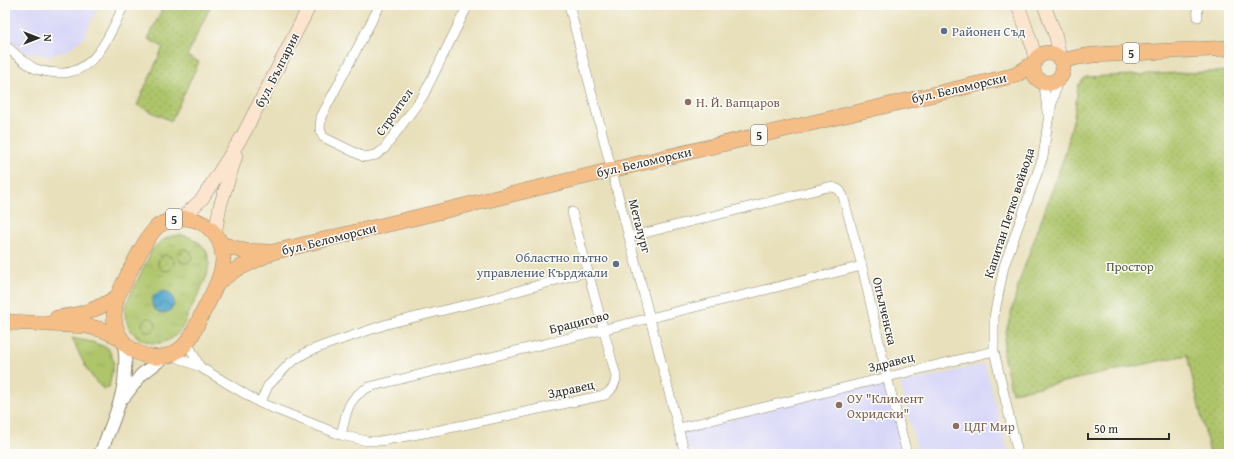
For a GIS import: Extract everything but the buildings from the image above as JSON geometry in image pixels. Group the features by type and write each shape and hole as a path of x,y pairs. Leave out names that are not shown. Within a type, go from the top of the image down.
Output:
{"main road":[{"name":"бул. България","path":"182,218 206,194 243,135 310,5"},
{"path":"1018,5 1032,45 1035,61 1033,70 1040,80"},
{"path":"1044,5 1056,37 1062,71 1058,78"},
{"name":"5","path":"1035,61 1041,55 1048,53 1056,55 1060,60 1088,56 1229,48"},
{"name":"бул. Беломорски","path":"218,282 237,269 272,252 1016,75 1035,61"},
{"name":"бул. Беломорски","path":"1016,75 1040,80"},
{"name":"5","path":"1040,80 1050,82 1058,78"},
{"name":"бул. България","path":"218,239 218,216 224,192 243,135"},
{"name":"5","path":"171,219 193,219 202,223 218,239 223,261 218,282 187,342 180,350 168,356 154,357 142,355 130,349 122,340 116,328 114,316 115,303 117,296 147,240 154,231 171,219"},
{"name":"бул. Беломорски","path":"218,239 244,251 272,252"},
{"name":"5","path":"30,322 68,317 90,312 100,308 117,296"},
{"name":"5","path":"5,322 30,322 87,326 103,330 122,340"}],"street":[{"path":"5,45 26,63 45,72 64,73 76,71 85,66 98,53 124,5"},
{"name":"Строител","path":"380,5 321,117 320,129 323,137 364,157 376,155 384,150 423,96 468,5"},
{"name":"Металург","path":"569,5 685,454"},
{"path":"1197,5 1198,17"},
{"name":"Капитан Петко войвода","path":"1018,454 994,351 994,317 1004,266 1043,157 1048,121 1058,78"},
{"name":"Капитан Петко войвода","path":"1040,80 1047,103 1048,121"},
{"name":"Опълченска","path":"629,237 828,187 837,188 841,191 862,266 887,377 907,454"},
{"name":"Здравец","path":"341,435 367,441 380,441 440,430 605,395 612,391 616,382 616,376 572,212"},
{"name":"Брацигово","path":"341,435 349,406 354,398 369,387 862,266"},
{"path":"260,403 268,386 290,363 307,352 387,324 490,299 588,271"},
{"path":"100,454 121,401 125,384 126,360 122,340"},
{"path":"187,342 200,367"},
{"name":"Здравец","path":"679,428 994,351"},
{"path":"121,401 141,375 168,356 200,367 260,403 341,435"}],"shaded area":[{"path":"5,5 99,5 84,37 67,51 49,56 25,52 5,36"},
{"name":"ЦДГ Мир","path":"985,364 1009,454 918,454 900,384"},
{"name":"ОУ \"Климент Охридски\"","path":"886,378 904,454 689,454 683,433"}],"green space":[{"path":"164,5 211,5 187,56 199,62 171,121 137,105 163,47 148,39"},
{"name":"Простор","path":"1229,71 1229,454 1210,454 1187,355 1012,393 1003,354 1006,332 1020,279 1065,154 1074,116 1078,86 1085,77"},
{"path":"181,235 190,237 201,244 207,252 209,263 207,276 182,328 174,337 164,342 154,343 145,341 136,336 130,328 126,318 125,306 152,250 165,239 172,236"},
{"path":"182,249 188,249 192,253 192,259 188,263 182,263 178,259 178,253"},
{"path":"166,255 172,257 174,263 172,269 166,271 160,269 158,263 160,257"},
{"path":"146,318 152,318 156,322 156,328 152,332 146,332 142,328 142,322"},
{"path":"72,338 92,342 108,348 114,362 109,387 103,389 93,378"}],"water":[{"path":"159,291 167,291 174,298 174,306 167,313 159,313 152,306 152,298"}],"place":[{"name":"Районен Съд","path":"944,31"},
{"name":"Н. Й. Вапцаров","path":"688,102"},
{"name":"Областно пътно управление Кърджали","path":"616,264"},
{"name":"ОУ \"Климент Охридски\"","path":"839,405"},
{"name":"ЦДГ Мир","path":"956,426"}]}
